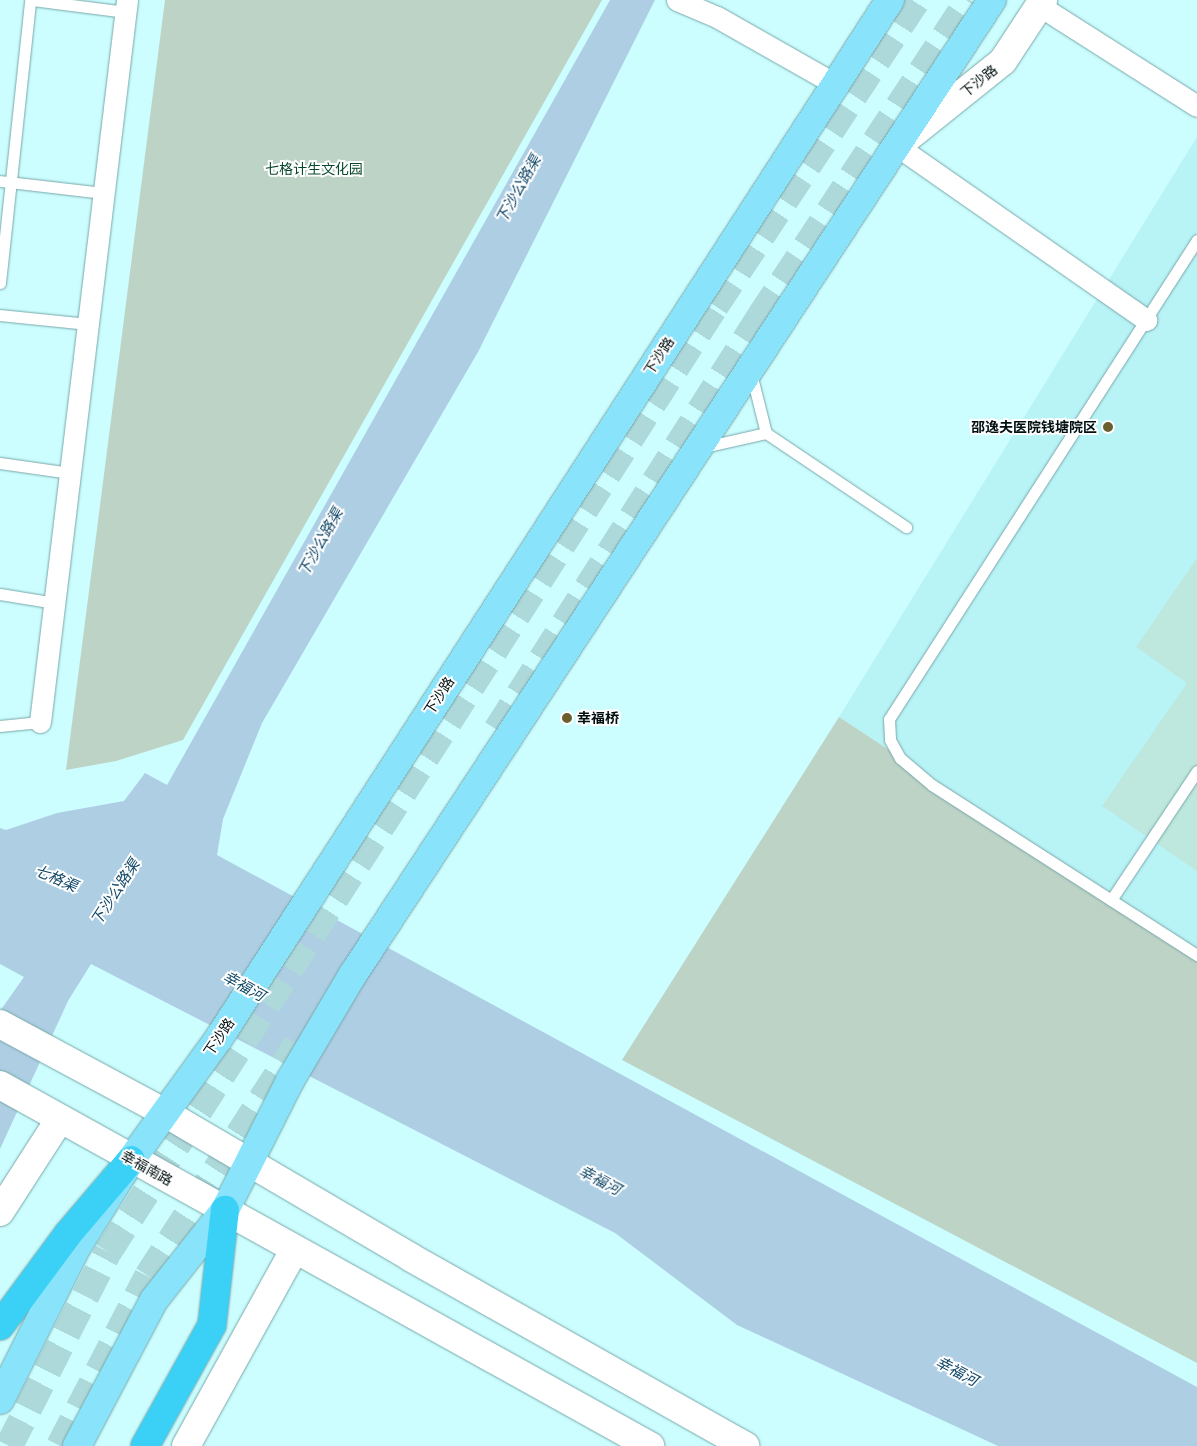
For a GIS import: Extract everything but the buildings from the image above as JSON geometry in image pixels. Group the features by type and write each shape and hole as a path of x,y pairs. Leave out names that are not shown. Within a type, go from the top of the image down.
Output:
{"highway":[{"path":"0,1326 68,1234 131,1160"},
{"path":"145,1446 212,1325 225,1210"}],"main road":[{"name":"下沙路","path":"0,1400 76,1248 131,1160 219,1038 890,0"},
{"name":"下沙路","path":"77,1446 154,1300 225,1210 291,1079 352,976 992,0"},
{"name":"下沙路","path":"897,146 1004,61 1041,3"},
{"path":"0,1024 165,1114 247,1163 745,1446"},
{"name":"幸福南路","path":"0,1084 131,1160 225,1210 650,1446"},
{"path":"0,1212 60,1119"},
{"path":"186,1446 294,1250"}],"street":[{"path":"677,0 717,17 835,84"},
{"path":"1041,3 1197,106"},
{"path":"40,722 127,6"},
{"path":"897,146 1146,320"}],"lane":[{"path":"0,283 6,181 31,0 127,6"},
{"path":"6,181 104,193"},
{"path":"1197,240 889,719 890,740 900,758 932,785 1197,955"},
{"path":"0,316 88,324"},
{"path":"750,369 766,433 906,527"},
{"path":"698,448 766,433"},
{"path":"0,463 70,473"},
{"path":"0,594 54,603"},
{"path":"0,726 40,722"},
{"path":"1111,900 1197,771"}],"shaded area":[{"name":"邵逸夫医院钱塘院区","path":"1197,137 1197,953 839,717"}],"green space":[{"name":"七格计生文化园","path":"165,0 602,0 183,740 116,761 66,770"},
{"path":"839,717 1197,953 1197,1363 622,1060"}],"water":[{"path":"610,0 655,0 478,352 262,723 223,819 217,855 1197,1387 1197,1446 998,1446 737,1325 615,1233 91,964 68,1001 0,1149 0,1011 24,977 0,964 0,828 6,830 57,813 124,801 145,773 167,785"}],"tunnel":[{"path":"9,1446 108,1252 715,306 917,0"},
{"path":"497,730 760,317 969,0"},
{"path":"60,1446 148,1276 297,1045"}],"place":[{"name":"邵逸夫医院钱塘院区","path":"1108,427"},
{"name":"幸福桥","path":"567,718"}],"water label":[{"name":"下沙公路渠","path":"518,189"},
{"name":"下沙公路渠","path":"320,542"},
{"name":"七格渠","path":"56,878"},
{"name":"下沙公路渠","path":"115,892"},
{"name":"幸福河","path":"244,986"},
{"name":"幸福河","path":"600,1180"},
{"name":"幸福河","path":"957,1371"}]}
